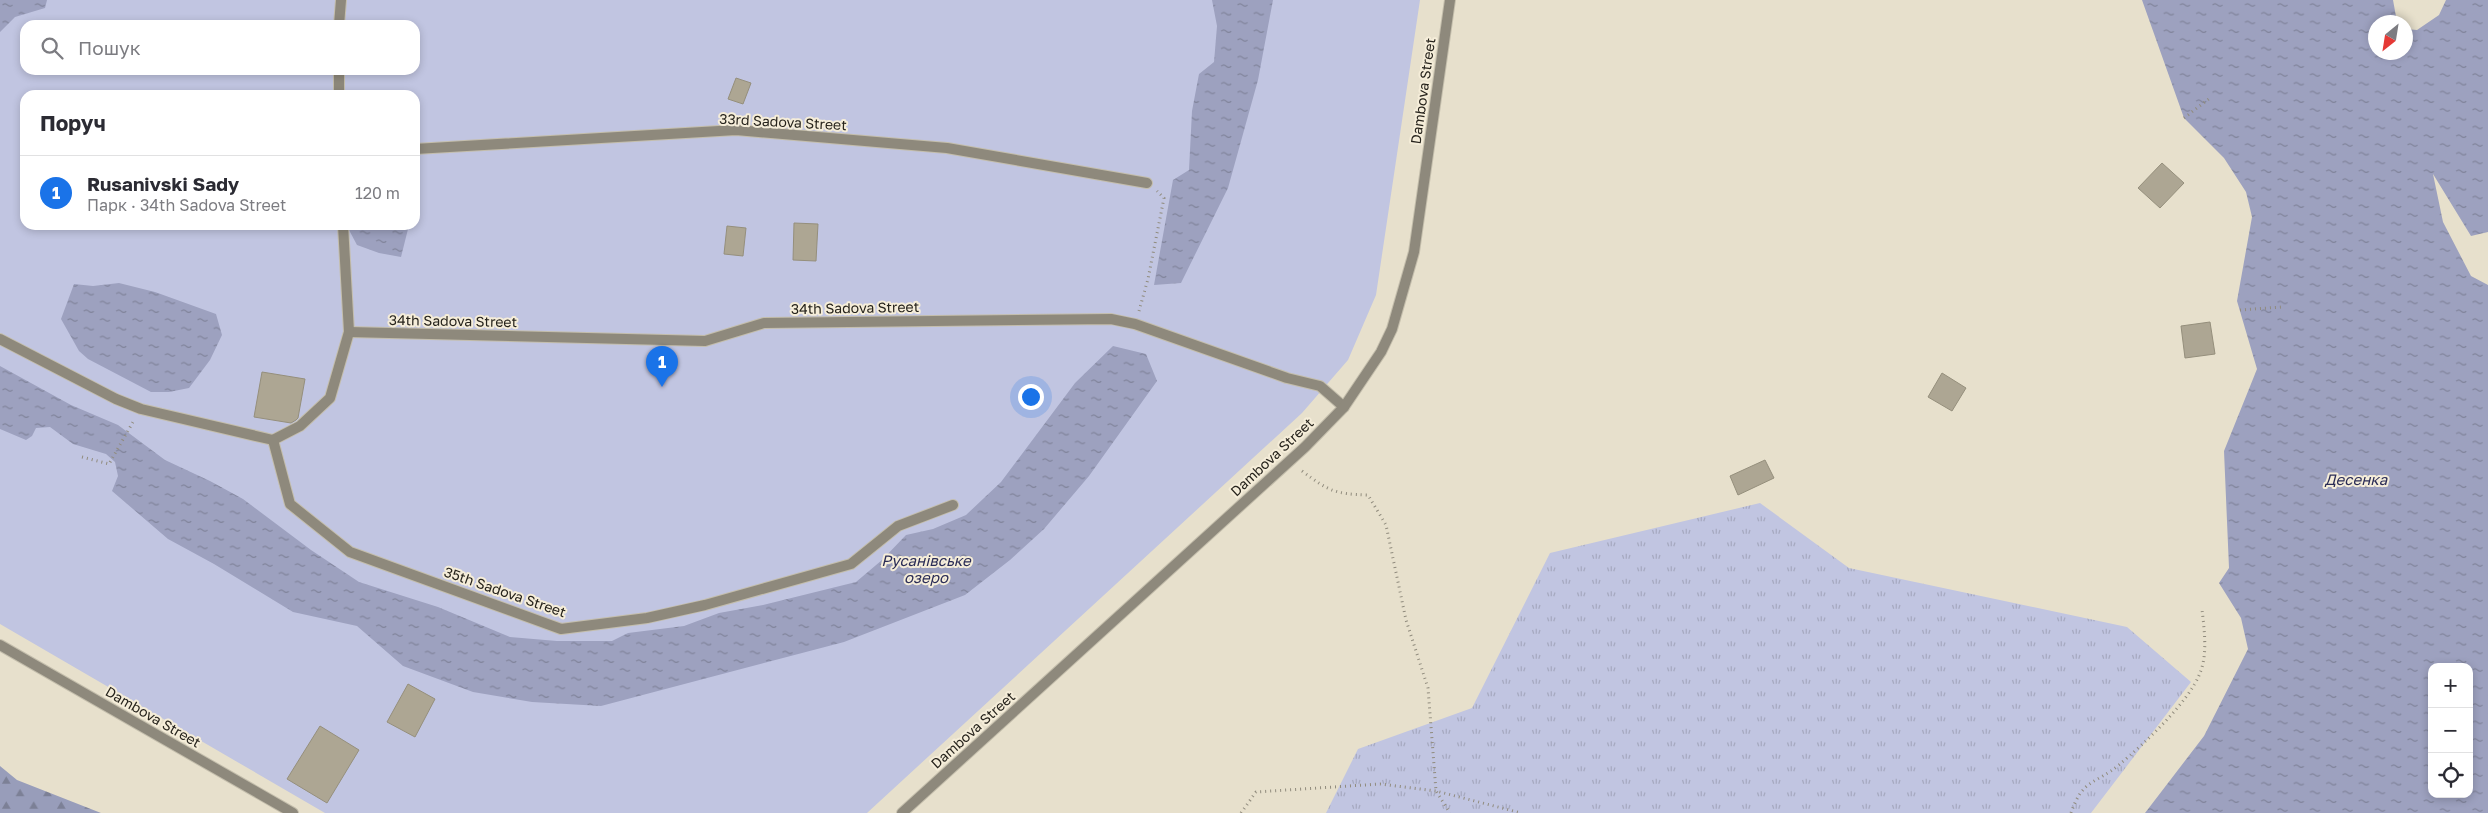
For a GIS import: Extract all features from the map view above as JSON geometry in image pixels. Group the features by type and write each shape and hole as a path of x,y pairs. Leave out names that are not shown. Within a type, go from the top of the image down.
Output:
{"street":[{"path":"339,20 341,0"},
{"name":"Dambova Street","path":"902,813 1289,461 1344,407 1381,352 1392,329 1414,252 1450,0"},
{"path":"339,75 339,90"},
{"name":"33rd Sadova Street","path":"420,149 736,130 947,148 1147,182"},
{"path":"0,339 116,399 141,409 273,440 300,426 330,398 349,332 343,230"},
{"name":"34th Sadova Street","path":"349,332 705,341 764,323 1111,319 1135,324 1288,378 1320,386 1344,407"},
{"name":"35th Sadova Street","path":"273,440 290,504 350,552 561,629 647,618 706,605 851,564 898,526 953,505"},
{"name":"Dambova Street","path":"0,645 293,813"}],"path":[{"path":"2184,118 2210,98"},
{"path":"1135,324 1148,279 1164,198 1147,182"},
{"path":"2240,310 2282,307"},
{"path":"82,457 109,464 130,428"},
{"path":"1289,461 1321,485 1339,494 1368,495 1386,525 1406,620 1428,688 1436,791 1450,813"},
{"path":"2071,813 2077,796 2087,784 2119,765 2174,713 2200,673 2204,642 2202,608"},
{"path":"1241,813 1256,792 1380,784 1436,791 1522,813"}],"green space":[{"path":"0,0 1420,0 1376,295 1348,360 1302,413 867,813 325,813 0,624"},
{"path":"1760,503 1849,568 2127,627 2191,682 2091,813 1326,813 1358,749 1472,708 1550,553"},
{"path":"0,766 17,780 101,813 0,813"}],"water":[{"path":"0,0 47,0 45,8 15,17 0,32"},
{"path":"1212,0 1273,0 1258,80 1228,188 1181,283 1154,285 1173,180 1189,170 1192,111 1199,74 1214,62 1217,26"},
{"name":"Десенка","path":"2142,0 2393,0 2396,15 2368,15 2368,60 2413,60 2413,30 2417,30 2439,15 2446,0 2488,0 2488,232 2471,236 2433,174 2443,222 2471,276 2488,285 2488,813 2145,813 2204,736 2248,649 2241,618 2219,583 2229,568 2224,451 2257,369 2237,301 2252,217 2246,192 2224,158 2184,118"},
{"path":"349,230 408,230 401,257 379,253 357,245"},
{"path":"119,283 155,292 216,314 222,335 210,360 189,388 169,392 151,392 88,359 79,351 61,319 74,284 93,286"},
{"name":"Русанівське озеро","path":"1113,346 1146,354 1157,381 1089,476 1044,529 1010,560 965,595 844,642 601,706 532,702 473,692 403,666 357,626 293,612 214,564 168,539 112,491 118,476 115,462 106,454 73,444 50,427 36,428 32,436 26,440 0,429 0,366 71,405 118,425 165,460 243,499 311,550 359,582 438,607 510,637 557,641 612,641 628,633 684,626 719,613 763,605 856,582 882,560 906,535 933,529 966,515 1001,482 1075,383"}],"building":[{"path":"736,78 751,83 743,104 728,99"},
{"path":"2162,163 2184,183 2160,208 2138,188"},
{"path":"794,223 818,224 816,261 793,260"},
{"path":"727,226 746,228 743,256 724,254"},
{"path":"2210,322 2215,354 2185,358 2181,326"},
{"path":"262,372 305,379 298,418 296,420 291,423 254,417"},
{"path":"1942,373 1966,388 1952,411 1928,397"},
{"path":"1765,460 1774,478 1738,495 1730,476"},
{"path":"408,684 435,699 415,737 387,722"},
{"path":"320,726 359,750 327,803 287,779"}],"place":[{"name":"Rusanivski Sady","path":"662,387"}]}
